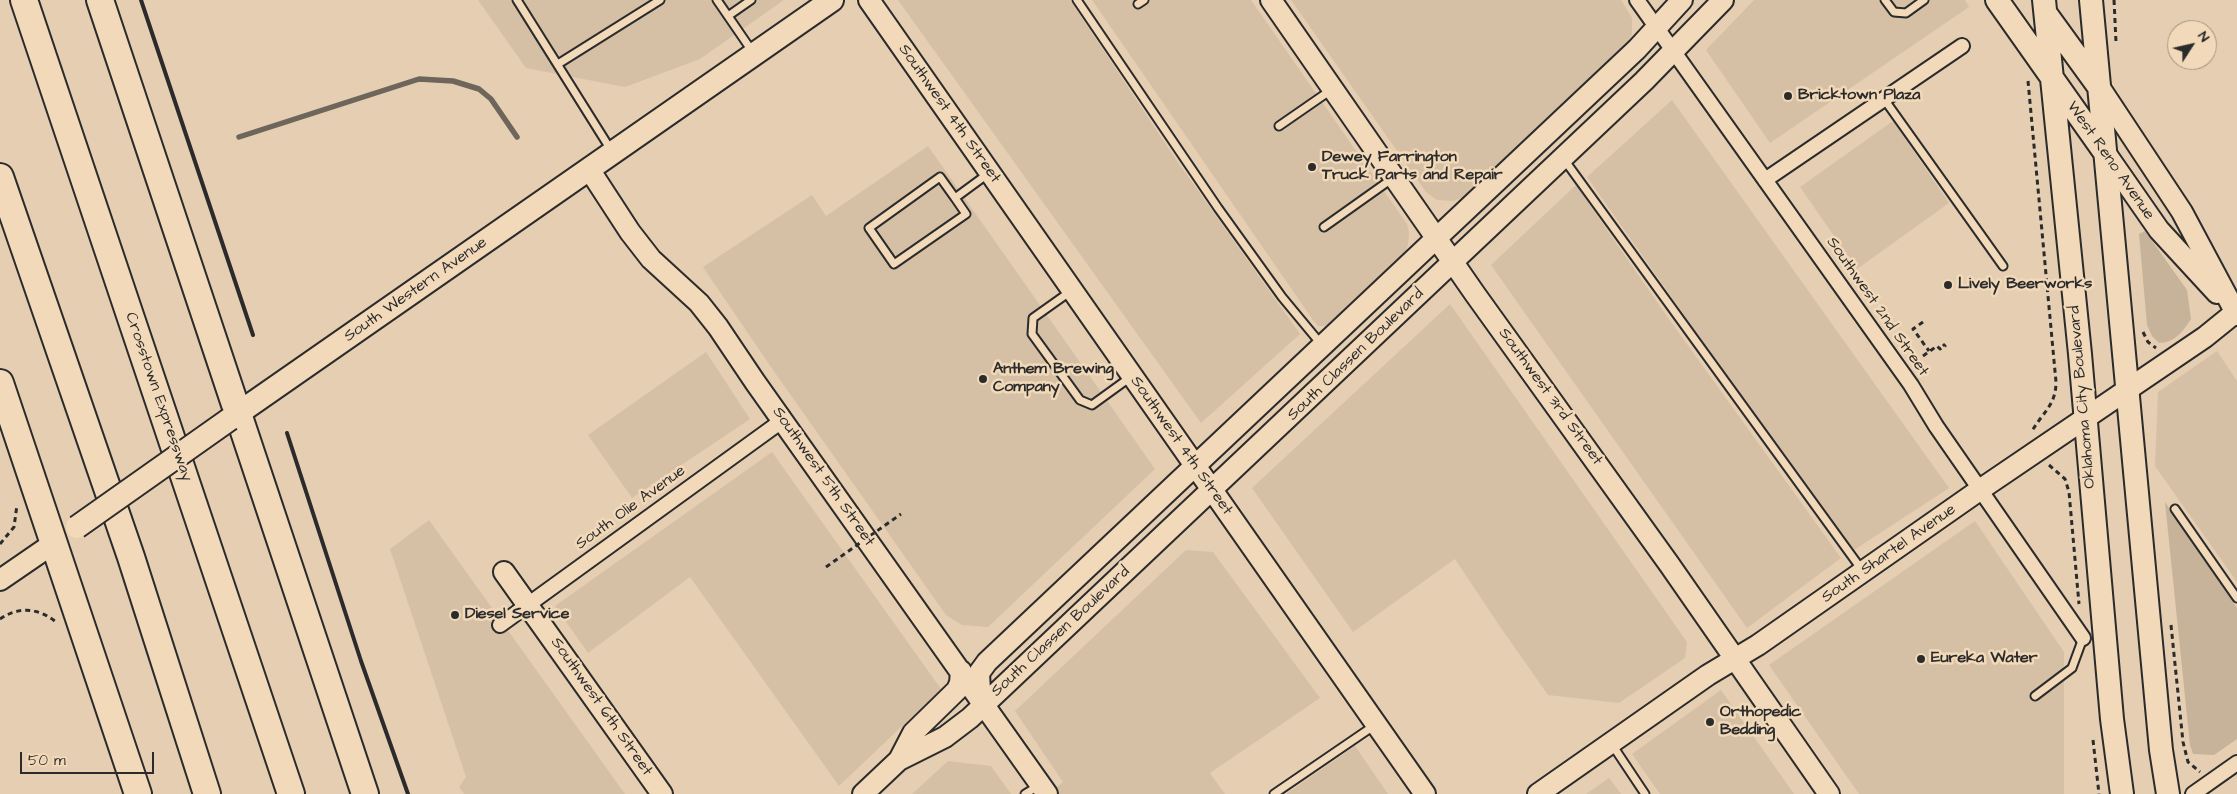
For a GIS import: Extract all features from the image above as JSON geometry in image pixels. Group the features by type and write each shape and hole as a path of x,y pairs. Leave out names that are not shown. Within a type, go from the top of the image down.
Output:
{"highway":[{"name":"Crosstown Expressway","path":"24,0 291,794"},
{"path":"100,0 234,416 365,794"},
{"path":"0,177 131,557 208,794"},
{"path":"0,383 138,794"}],"main road":[{"name":"West Reno Avenue","path":"1998,0 2103,150"},
{"path":"2091,0 2100,88 2103,150 2128,389 2160,741 2168,794"},
{"name":"South Western Avenue","path":"54,543 830,1"},
{"name":"West Reno Avenue","path":"2042,4 2100,88"},
{"name":"Oklahoma City Boulevard","path":"2042,4 2052,78 2112,719 2122,794"}],"street":[{"name":"Southwest 4th Street","path":"869,0 1425,794"},
{"name":"Southwest 3rd Street","path":"1271,0 1829,794"},
{"name":"Southwest 2nd Street","path":"1637,0 1911,385 1936,426 2083,638"},
{"name":"South Classen Boulevard","path":"984,705 980,691 979,673 987,662 1609,75 1657,28 1682,0"},
{"name":"South Classen Boulevard","path":"863,794 899,760 954,731 984,705 1563,158 1674,52 1723,0"},
{"path":"1765,180 1962,46"},
{"name":"West Reno Avenue","path":"2100,88 2182,212 2236,313"},
{"name":"West Reno Avenue","path":"2103,150 2159,230 2236,313"},
{"name":"Southwest 5th Street","path":"589,169 630,232 651,258 699,302 961,671 1038,791"},
{"name":"South Shartel Avenue","path":"1538,794 1708,675 1758,645 1864,572 2236,313"},
{"name":"South Olie Avenue","path":"500,626 783,420"},
{"name":"South Western Avenue","path":"0,580 54,543"},
{"name":"Southwest 6th Street","path":"504,572 662,794"},
{"name":"South Classen Boulevard","path":"899,760 913,733 957,690 961,671"},
{"path":"2193,794 2237,763"}],"lane":[{"path":"518,0 612,153"},
{"path":"558,64 660,0"},
{"path":"717,0 754,54"},
{"path":"728,16 751,0"},
{"path":"1077,0 1218,208 1282,297 1322,346"},
{"path":"1885,0 1894,12 1906,13 1924,0"},
{"path":"1280,126 1333,88"},
{"path":"1884,99 2003,266"},
{"path":"1563,158 1864,572"},
{"path":"955,198 990,173"},
{"path":"940,177 955,198 966,214 894,264 868,228 940,177"},
{"path":"1324,227 1396,177"},
{"path":"1072,290 1033,318 1032,334 1080,400 1086,403 1092,405 1132,376"},
{"path":"2175,509 2237,598"},
{"path":"2035,696 2072,668 2083,638"},
{"path":"1274,794 1376,724"},
{"path":"1611,743 1645,794"}],"path":[{"path":"2114,0 2118,35 2116,43"},
{"name":"Oklahoma City Boulevard","path":"2027,77 2056,382 2056,395 2052,405 2041,416 2029,436"},
{"path":"1923,322 1913,329 1929,351"},
{"path":"2143,332 2148,342 2156,347 2159,353"},
{"path":"1923,356 1937,346 1940,349 1945,346 1943,344"},
{"name":"Oklahoma City Boulevard","path":"2051,468 2056,469 2065,479 2069,492"},
{"path":"0,544 14,527 17,502"},
{"path":"826,567 901,514"},
{"path":"0,619 19,610 30,610 48,616 61,628"},
{"path":"2183,742 2188,762 2202,773"},
{"path":"2094,751 2099,794"}],"shaded area":[{"path":"478,0 784,0 700,59 625,87 526,68"},
{"path":"898,0 1070,0 1177,161 1300,334 1201,423"},
{"path":"1092,0 1251,0 1407,224 1409,233 1408,245 1404,255 1333,323 1318,326 1313,320"},
{"path":"1291,0 1621,0 1632,18 1632,34 1627,46 1468,195 1453,201 1437,200 1426,192"},
{"name":"Bricktown Plaza","path":"1754,0 1965,0 1969,7 1770,143 1706,50"},
{"path":"1672,100 1949,488 1851,552 1587,177"},
{"path":"1893,121 1949,203 1857,269 1800,187"},
{"path":"928,146 1155,469 988,627 962,625 946,615 773,370 703,267 812,195 826,216"},
{"path":"1576,185 1666,315 1841,558 1747,628 1491,265"},
{"path":"2145,231 2187,290 2191,319 2174,339 2159,343 2152,336 2147,325 2139,234"},
{"path":"1450,304 1687,642 1685,658 1619,703 1548,695 1455,559 1353,632 1252,488"},
{"path":"2217,351 2237,381 2237,582 2155,466 2158,392"},
{"path":"706,352 750,419 632,498 588,435"},
{"path":"772,452 941,689 839,786 690,577 588,653 555,606"},
{"path":"2165,502 2237,608 2237,739 2214,755 2193,754 2190,745"},
{"name":"Diesel Service","path":"429,520 625,794 464,794 459,787 466,777 390,549"},
{"name":"Eureka Water","path":"1975,521 2064,652 2064,794 1859,794 1769,665"},
{"path":"1186,550 1213,552 1320,698 1210,773 1225,794 1048,794 1063,782 1015,711"},
{"name":"Orthopedic Bedding","path":"1721,690 1794,794 1660,794 1632,754"},
{"path":"1355,746 1388,794 1286,794"},
{"path":"948,761 991,766 1011,794 912,794"},
{"path":"1609,778 1621,794 1586,794"}],"waterway":[{"path":"239,137 419,79 453,81 479,89 491,99 517,137"}],"railway":[{"path":"141,0 253,335"},
{"path":"287,433 361,661 408,794"}],"place":[{"name":"Bricktown Plaza","path":"1788,96"},
{"name":"Dewey Farrington Truck Parts and Repair","path":"1312,167"},
{"name":"Lively Beerworks","path":"1948,285"},
{"name":"Anthem Brewing Company","path":"983,379"},
{"name":"Diesel Service","path":"455,615"},
{"name":"Eureka Water","path":"1921,659"},
{"name":"Orthopedic Bedding","path":"1710,722"}]}
